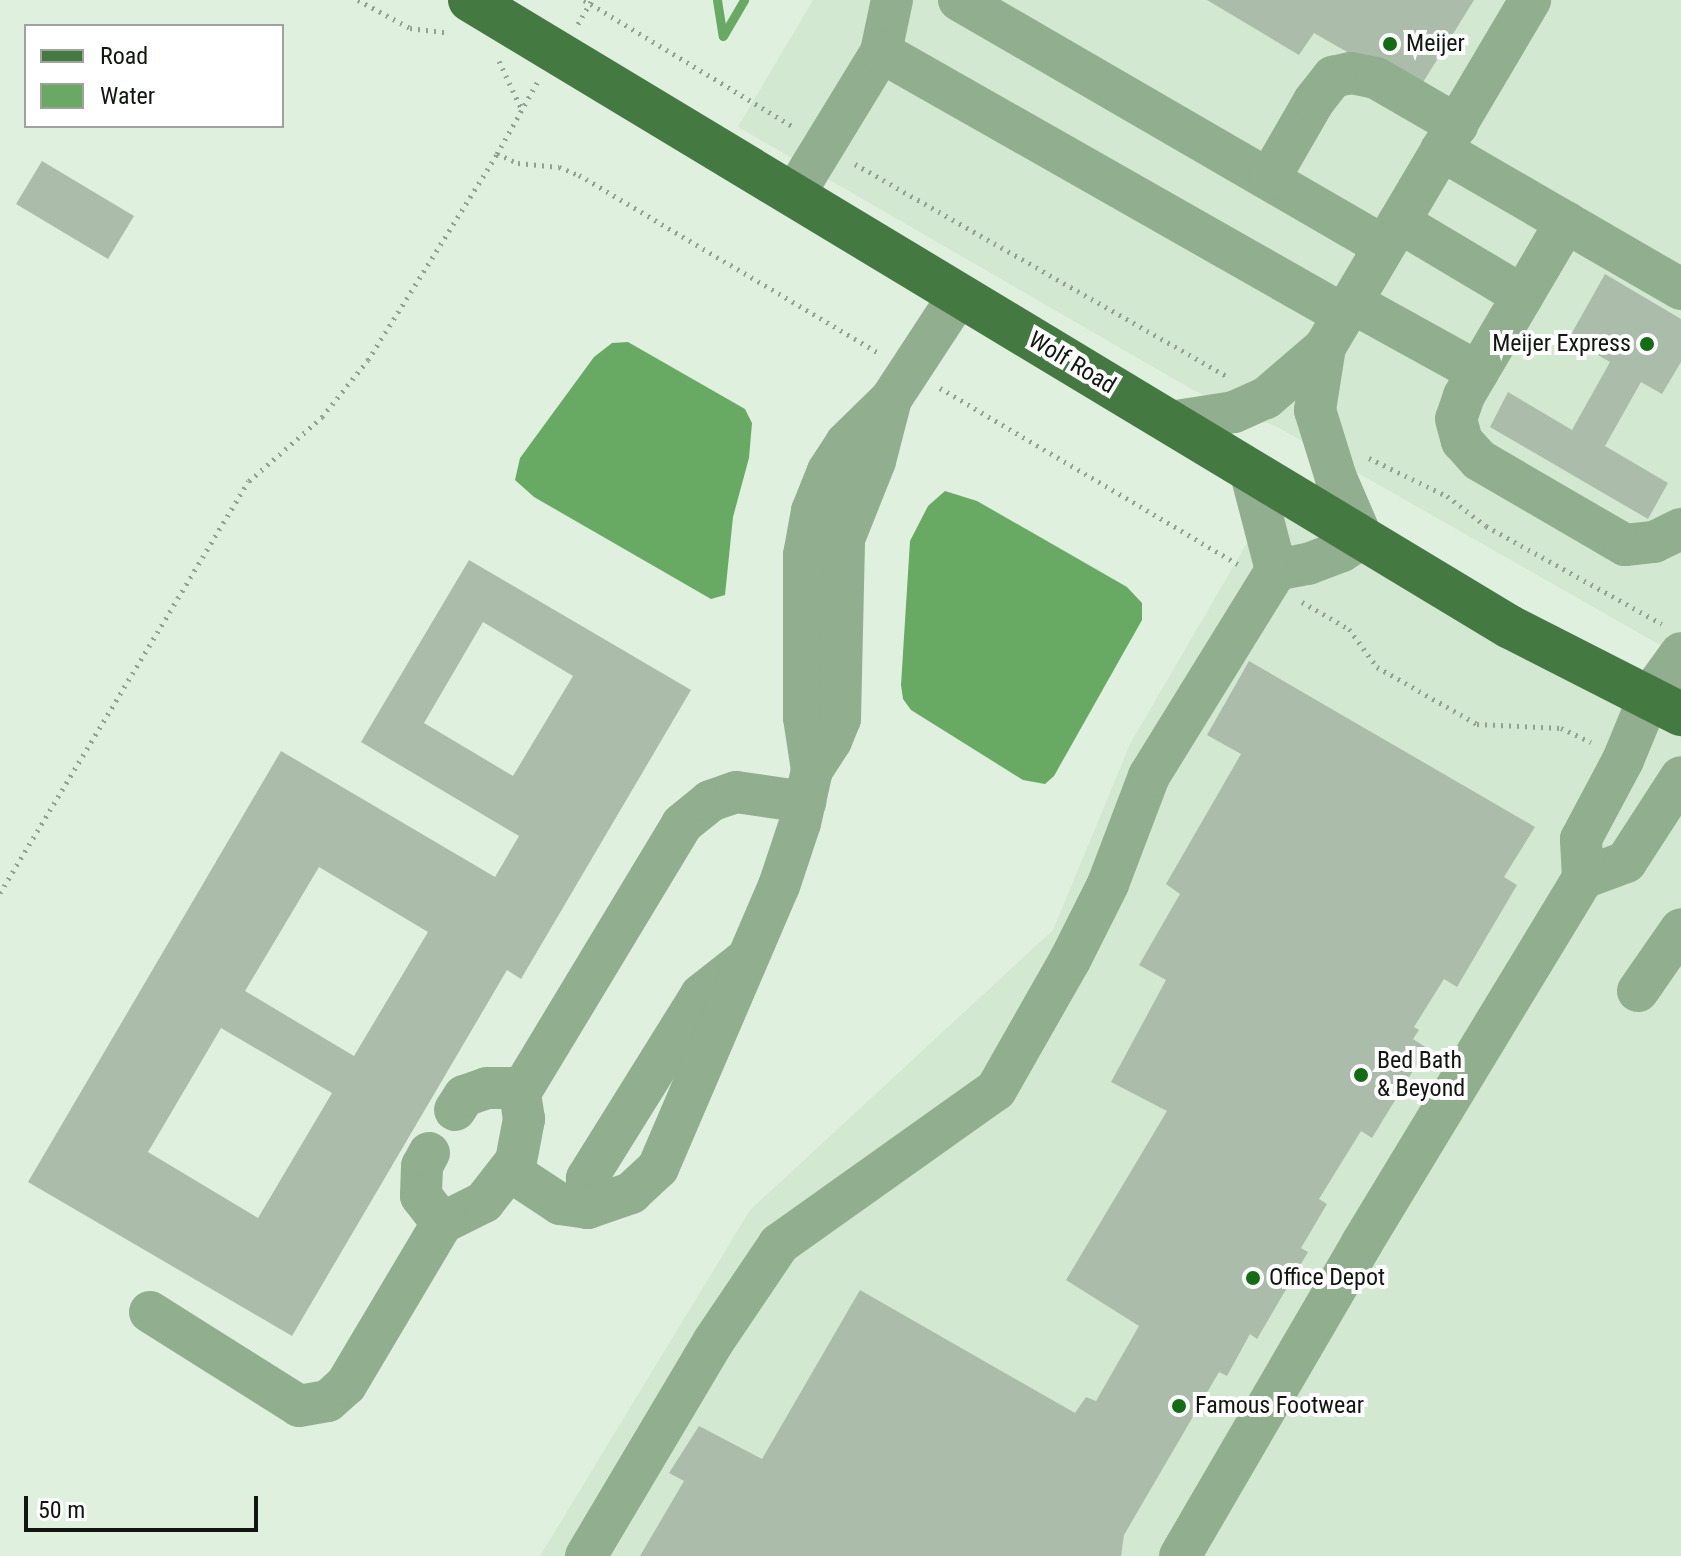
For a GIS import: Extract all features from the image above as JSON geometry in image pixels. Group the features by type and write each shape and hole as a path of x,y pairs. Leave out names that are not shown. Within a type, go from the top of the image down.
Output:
{"main road":[{"name":"Wolf Road","path":"465,20 556,55 795,193 1510,627 1665,706"}],"street":[{"path":"795,193 881,52 892,0"},
{"path":"959,0 1269,179 1523,296"},
{"path":"1170,422 1234,412 1278,391 1340,321 1530,0"},
{"path":"881,52 1340,321 1478,372"},
{"path":"1269,179 1314,101 1333,77 1351,73 1376,78 1449,137 1566,222 1681,289"},
{"path":"1566,222 1478,372 1456,419 1462,441 1479,460 1625,545 1654,542 1681,529"},
{"path":"510,1171 560,1204 588,1208 631,1193 658,1168 724,1020 744,961 779,886 809,786 840,719 844,539 875,461 900,385 959,295"},
{"path":"586,1556 713,1342 779,1244 996,1090 1101,897 1149,776 1272,576 1342,551 1362,538 1320,432 1315,410 1340,321"},
{"path":"1250,470 1272,576"},
{"path":"1180,1556 1362,1243 1583,878 1581,839 1623,760 1665,706 1681,653"},
{"path":"1583,878 1626,862 1681,777"},
{"path":"150,1312 299,1406 328,1401 346,1385 442,1223 484,1202 510,1171 516,1161 524,1119 520,1093 682,824 710,801 736,792 809,786"},
{"path":"1638,991 1681,929"},
{"path":"588,1208 587,1178 701,995 744,961"},
{"path":"455,1110 464,1096 487,1088 511,1088 520,1093"},
{"path":"429,1153 422,1166 421,1196 442,1223"}],"path":[{"path":"358,0 410,28 447,32 465,20"},
{"path":"584,0 824,146 1266,398"},
{"path":"576,28 591,2"},
{"path":"486,54 499,61 522,111"},
{"path":"0,893 249,481 322,417 368,360 497,154 537,82"},
{"path":"497,154 518,163 559,167 579,175 900,385 1272,576 1349,629 1377,667 1477,724 1561,728 1600,746"},
{"path":"1320,432 1426,489 1447,496 1486,526 1640,610"}],"shaded area":[{"path":"813,0 1681,0 1681,657 1279,428 1193,390 738,127"},
{"path":"1279,488 1681,713 1681,1556 540,1556 750,1210 1053,930 1130,744"}],"water":[{"path":"628,342 745,409 752,423 749,458 733,517 725,595 711,599 534,497 515,480 520,458 594,357 612,343"},
{"path":"945,491 977,501 1127,587 1142,603 1142,620 1054,776 1045,784 1023,780 911,710 903,699 901,685 910,541 928,506"}],"building":[{"name":"Meijer","path":"1207,0 1474,0 1417,92 1314,33 1299,55"},
{"path":"42,161 134,216 108,259 16,204"},
{"path":"1605,274 1681,319 1681,362 1662,394 1641,382 1605,446 1668,483 1648,519 1490,427 1508,392 1572,430 1610,362 1569,338"},
{"path":"469,560 691,690 521,979 507,970 292,1336 28,1182 281,751 495,877 519,836 361,742","holes":["483,622 573,676 513,776 424,723","319,867 428,932 354,1056 245,991","221,1028 332,1093 258,1218 148,1152"]},
{"path":"1249,661 1535,827 1504,877 1517,885 1457,987 1444,979 1414,1027 1419,1030 1413,1039 1427,1048 1372,1138 1361,1131 1319,1199 1327,1204 1301,1248 1308,1252 1257,1339 1250,1334 1227,1376 1219,1372 1124,1535 1121,1556 640,1556 684,1481 669,1473 699,1426 762,1459 860,1290 1075,1413 1086,1397 1096,1401 1139,1326 1066,1280 1167,1111 1111,1082 1166,980 1139,965 1180,894 1166,884 1241,754 1207,735"}],"waterway":[{"path":"717,0 723,36"},
{"path":"723,36 744,0"}],"place":[{"name":"Meijer","path":"1390,44"},
{"name":"Meijer Express","path":"1647,344"},
{"name":"Bed Bath & Beyond","path":"1361,1075"},
{"name":"Office Depot","path":"1253,1278"},
{"name":"Famous Footwear","path":"1179,1406"}]}
